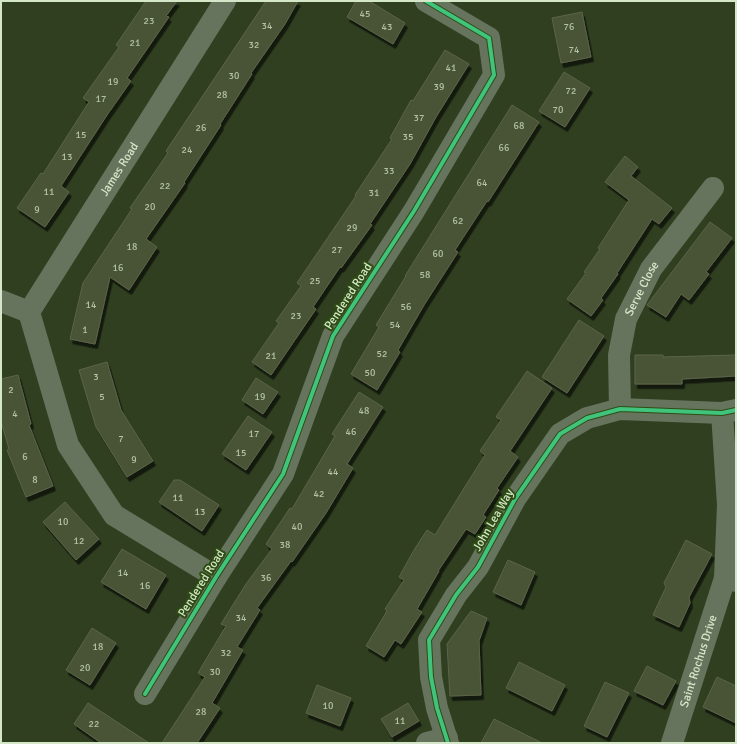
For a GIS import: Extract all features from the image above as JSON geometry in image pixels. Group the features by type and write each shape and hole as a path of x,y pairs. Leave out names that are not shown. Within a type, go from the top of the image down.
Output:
{"street":[{"name":"James Road","path":"28,312 225,1"},
{"name":"Pendered Road","path":"145,694 216,577 283,474 333,336 414,211 494,75 489,38 426,1"},
{"name":"Serve Close","path":"620,409 619,355 626,319 651,269 713,188"},
{"path":"1,301 28,312"},
{"name":"Pendered Road","path":"28,312 68,445 114,515 216,577"},
{"name":"John Lea Way","path":"441,741 431,677 429,640 456,595 478,568 515,499 560,434 587,418 620,409 729,411"},
{"name":"Saint Rochus Drive","path":"672,743 730,580 728,505 729,411"}],"building":[{"path":"146,1 177,1 166,16 169,17 127,78 131,81 61,186 69,192 45,227 17,208 41,173 43,174 89,102 83,98 119,47 116,45"},
{"path":"266,1 298,1 285,24 251,73 252,74 220,124 221,125 184,182 185,183 146,239 157,247 129,290 110,277 95,344 70,339 83,283 132,209 130,208 168,153 166,151"},
{"path":"356,1 369,1 405,23 393,44 347,17"},
{"path":"582,12 591,57 561,63 552,18"},
{"path":"445,50 469,64 436,117 410,164 370,224 372,225 341,268 340,267 313,307 316,309 271,375 252,362 279,323 276,321 301,286 297,283 356,196 355,195 392,139 390,138 411,100 413,101"},
{"path":"564,72 590,88 565,127 539,111"},
{"path":"512,105 539,122 488,202 487,201 455,250 458,252 424,305 398,350 400,352 377,390 351,374 379,327 376,325 405,276"},
{"path":"625,156 638,167 631,176 672,208 659,224 652,219 617,273 618,274 601,298 603,300 591,316 567,299 586,273 584,272 600,249 598,248 629,200 605,182"},
{"path":"710,222 732,238 706,272 709,274 689,300 681,294 666,317 647,305"},
{"path":"579,320 604,336 567,393 542,377"},
{"path":"635,355 663,355 663,357 736,355 736,376 682,379 682,384 635,384"},
{"path":"107,362 121,410 153,461 127,477 96,427 79,370"},
{"path":"527,371 552,388 510,451 518,457 497,488 499,490 483,515 486,517 475,534 466,529 438,571 417,609 422,612 401,644 395,640 384,657 366,646 387,611 385,609 404,580 399,577 427,530 435,535 485,455 480,451 501,420 496,417"},
{"path":"18,375 31,424 29,425 53,486 26,497 7,450 9,449 1,421 1,379"},
{"path":"256,378 278,392 263,414 242,400"},
{"path":"359,392 383,407 347,464 353,468 326,513 292,562 291,561 257,608 260,610 237,647 243,650 212,703 220,708 197,743 162,743 205,677 198,673 226,626 221,624 246,584 272,549 266,544 290,508 292,509 335,436 332,434"},
{"path":"248,416 272,432 246,470 222,454"},
{"path":"174,480 180,480 219,505 202,531 159,502"},
{"path":"65,502 99,539 76,560 43,522"},
{"path":"686,540 712,554 689,597 690,603 679,627 653,615 666,587 664,583"},
{"path":"122,549 166,575 146,609 101,582"},
{"path":"508,560 535,572 521,605 493,592"},
{"path":"471,611 487,618 479,641 481,695 450,696 447,644"},
{"path":"92,628 116,643 90,685 66,670"},
{"path":"519,662 565,685 552,711 506,688"},
{"path":"647,666 676,681 663,705 634,691"},
{"path":"717,677 736,686 736,723 703,707"},
{"path":"605,682 629,693 607,737 584,726"},
{"path":"317,685 351,698 340,726 306,713"},
{"path":"88,703 149,743 101,743 74,724"},
{"path":"408,703 419,721 392,737 381,719"},
{"path":"494,719 542,743 481,743"}],"cycle path":[{"path":"145,694 216,577 283,474 333,336 414,211 494,75 489,38 426,1"},
{"path":"448,743 437,708 431,677 429,640 456,595 478,567 515,499 560,434 587,418 620,409 722,413 736,410"}]}
